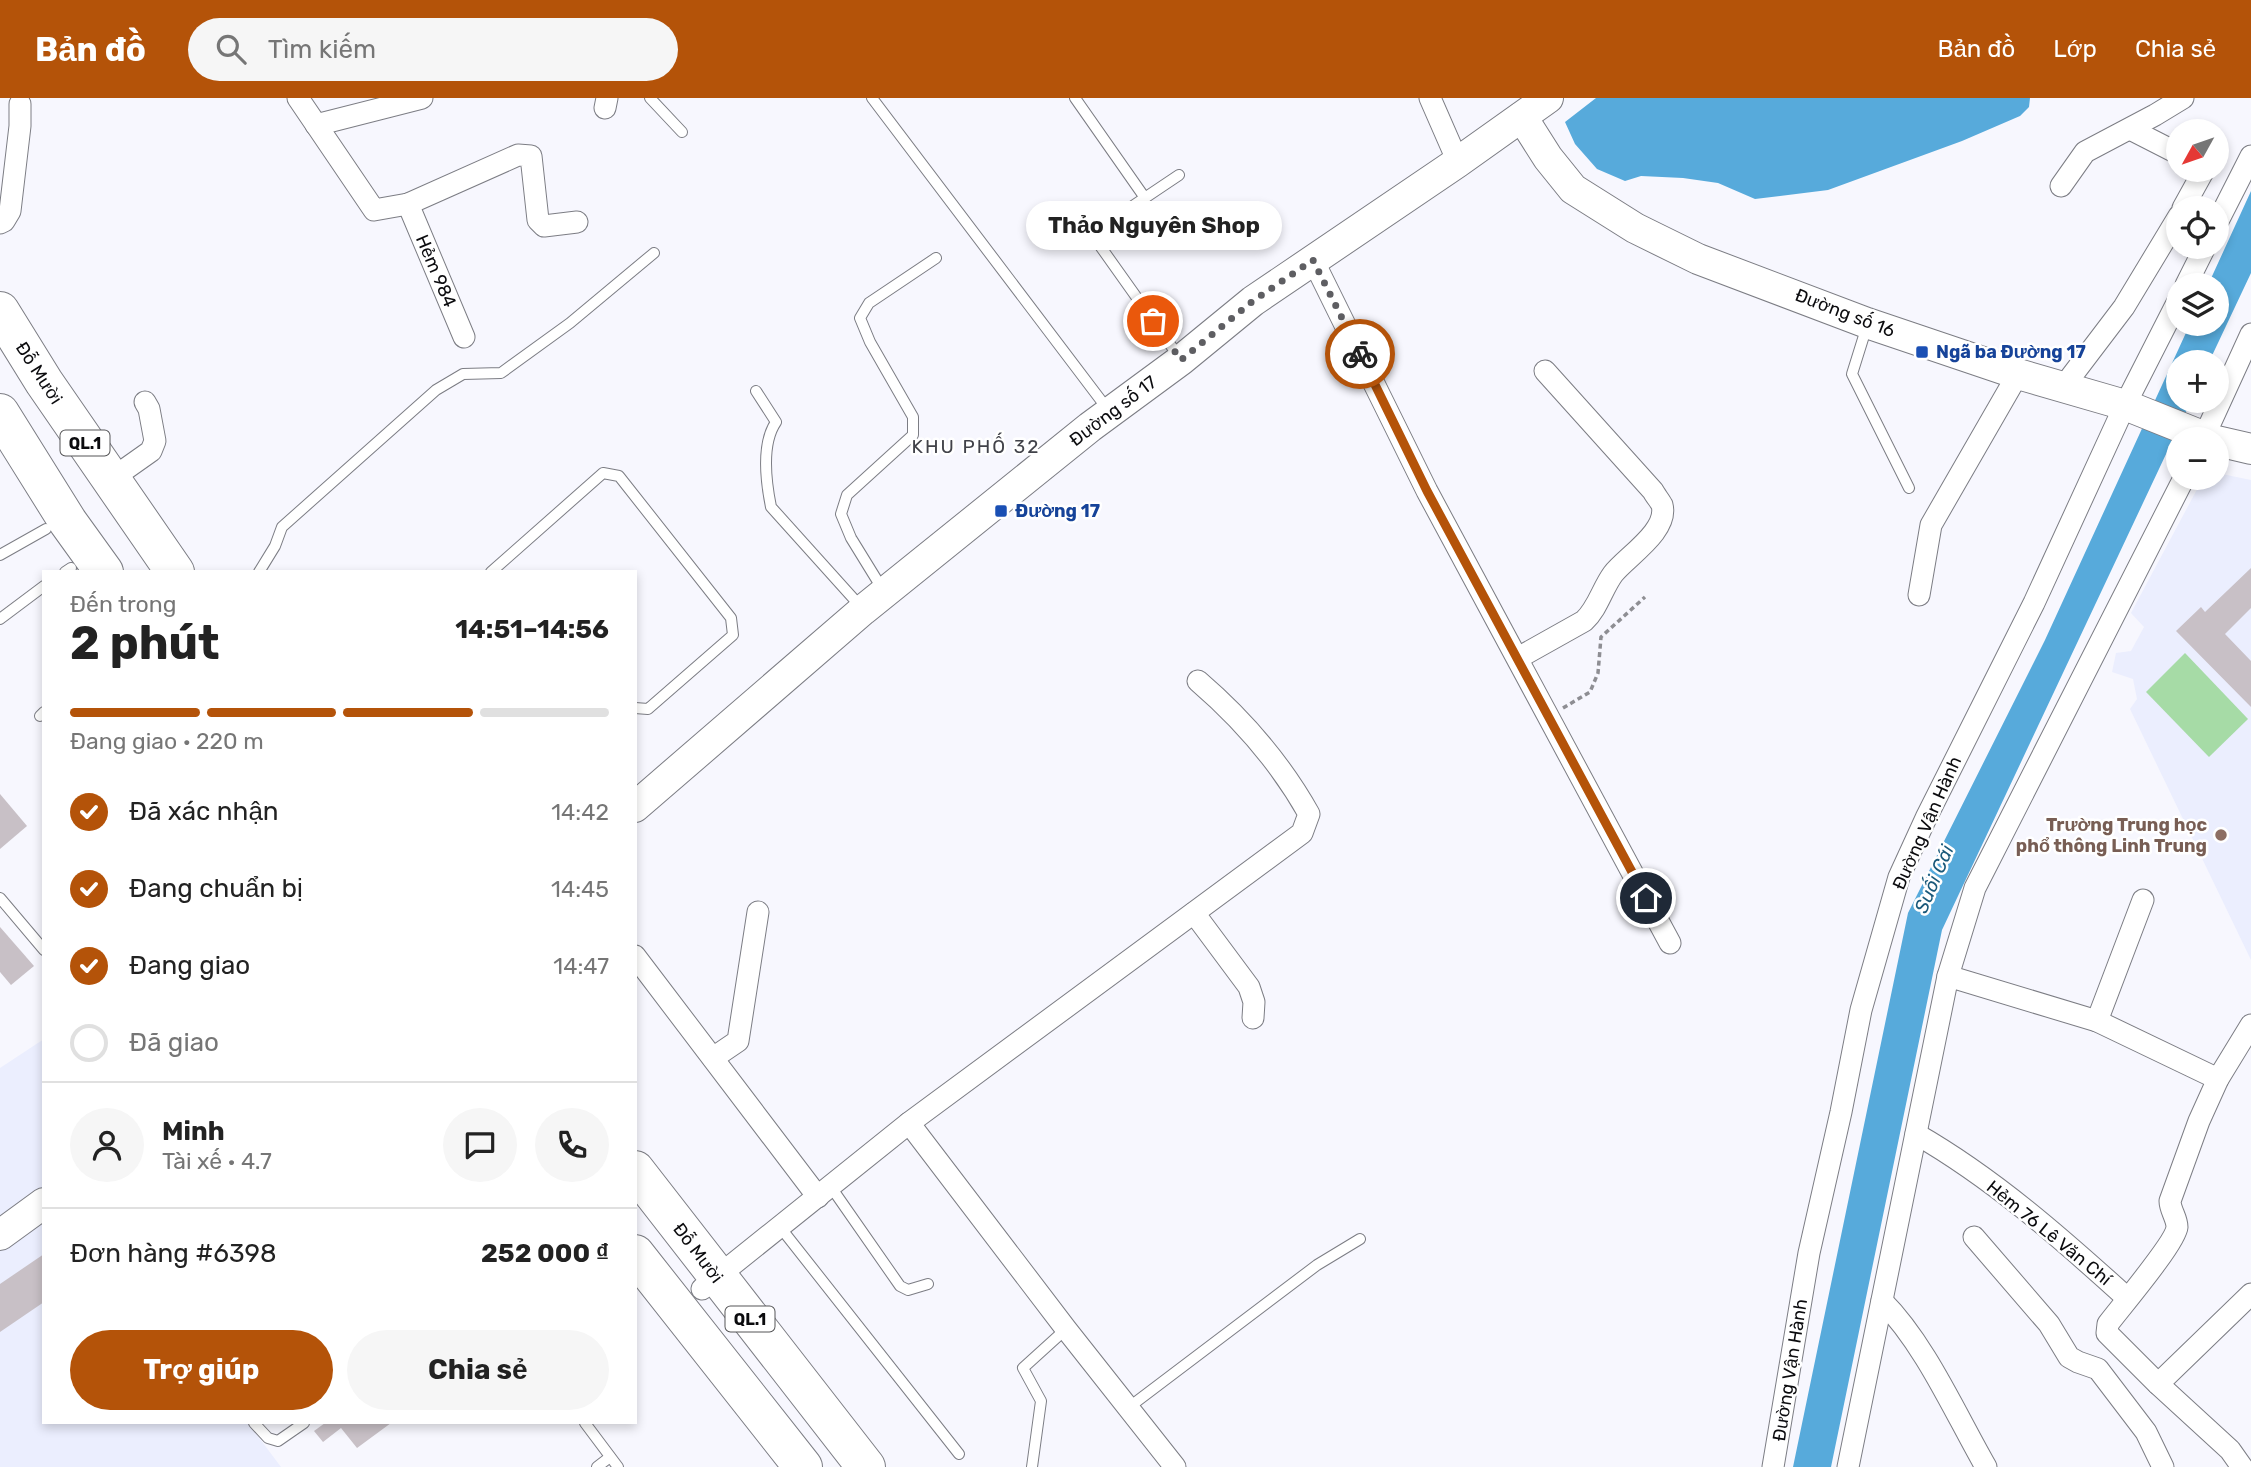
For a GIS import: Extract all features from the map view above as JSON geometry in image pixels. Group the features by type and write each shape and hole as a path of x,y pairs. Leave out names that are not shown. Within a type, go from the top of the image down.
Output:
{"highway":[{"name":"Đỗ Mười","path":"0,310 44,382 175,570"},
{"name":"Đỗ Mười","path":"0,348 93,487 154,570"},
{"path":"0,413 68,522 72,570"},
{"path":"0,457 70,570"},
{"name":"Đỗ Mười","path":"637,1174 710,1284 845,1467"},
{"name":"Đỗ Mười","path":"637,1203 710,1284 866,1467"},
{"name":"QL.1","path":"637,1257 803,1467"},
{"path":"637,1291 774,1467"}],"street":[{"path":"298,98 374,210 408,204 518,155 531,156 538,220 544,226 577,222"},
{"path":"316,125 422,98"},
{"path":"1430,98 1458,162"},
{"name":"Đường số 17","path":"637,805 874,601 1110,412 1181,360 1253,301 1548,98"},
{"path":"2061,186 2085,152 2182,98"},
{"path":"0,223 10,211 20,104"},
{"name":"Đường số 16","path":"1522,117 1548,158 1573,189 1635,228 1698,259 1867,323 2018,374 2134,408 2180,427"},
{"path":"2130,128 2166,147"},
{"path":"2229,199 2251,156"},
{"name":"Hẻm 984","path":"408,204 464,337"},
{"path":"2064,386 2124,307 2166,238"},
{"path":"1313,260 1427,491 1670,943"},
{"name":"Đường Vận Hành","path":"1773,1467 1809,1252 1861,1010 1899,877 1926,818 2134,408 2166,330"},
{"path":"2209,427 2251,334"},
{"path":"1518,658 1584,621 1592,613 1613,574 1642,547 1661,519 1662,506 1653,491 1545,371"},
{"path":"1919,595 1931,525 2018,374"},
{"path":"110,480 151,451 155,441 149,409 145,402"},
{"name":"Đường số 16","path":"2229,443 2251,449"},
{"path":"1848,1467 1948,976 1975,888 2178,490"},
{"path":"710,1284 909,1124 1302,833 1309,814 1292,783 1222,702 1198,681"},
{"path":"2097,1021 2144,900"},
{"path":"713,1058 738,1041 758,912"},
{"path":"1194,913 1248,987 1254,1002 1253,1018"},
{"path":"637,959 713,1058 824,1192"},
{"path":"1948,976 2097,1021 2218,1079"},
{"path":"2127,1298 2176,1232 2177,1225 2170,1201 2199,1121 2218,1079 2251,1025"},
{"path":"909,1124 1175,1467"},
{"name":"Hẻm 76 Lê Văn Chí","path":"1916,1134 1938,1146 2000,1191 2065,1242 2127,1298 2108,1324 2107,1333 2230,1450 2242,1465"},
{"path":"0,1235 42,1204"},
{"path":"1974,1237 2049,1324 2069,1357 2098,1369 2146,1432 2163,1467"},
{"path":"2158,1384 2251,1294"},
{"path":"1882,1301 1898,1317 1916,1343 1986,1467"}],"lane":[{"path":"650,98 682,132"},
{"path":"872,98 1110,412"},
{"path":"1075,98 1144,198"},
{"path":"1179,175 1100,228 1098,243 1181,360"},
{"path":"260,570 275,546 282,527 436,390 463,374 501,373 569,323 654,253"},
{"path":"874,601 841,513 847,495 913,435 913,417 870,342 860,318 869,303 936,258"},
{"path":"1867,323 1852,374 1909,488"},
{"path":"756,391 776,422 769,433 766,486 771,507 874,601"},
{"path":"494,570 603,473 619,475 730,618 733,635 648,709 637,708"},
{"path":"0,555 46,529"},
{"path":"0,619 42,593"},
{"path":"0,898 42,948"},
{"path":"824,1192 900,1286 908,1290 928,1284"},
{"path":"780,1227 960,1454"},
{"path":"1128,1408 1317,1265 1360,1239"},
{"path":"1032,1467 1041,1401 1023,1368 1066,1329"},
{"path":"255,1424 268,1438 278,1441 303,1424"},
{"path":"586,1424 618,1467"},
{"path":"597,1467 610,1457"}],"path":[{"path":"1549,716 1590,692 1598,673 1601,637 1645,597"}],"shaded area":[{"name":"Trường Trung học phổ thông Linh Trung","path":"2229,475 2251,480 2251,960 2130,709 2137,699 2133,679 2112,672 2116,653 2131,651 2144,627 2131,613 2197,490 2229,490"},
{"path":"42,1040 42,1424 249,1424 281,1467 0,1467 0,1068"}],"green space":[{"path":"2185,653 2248,719 2209,757 2146,692"}],"water":[{"path":"1596,98 2030,98 2029,107 2020,116 1962,141 1828,190 1755,199 1718,183 1641,176 1625,181 1597,169 1575,144 1565,122"},
{"path":"2251,191 2251,273 2229,320 2229,273 2213,273 2220,259 2229,259 2229,239"},
{"path":"2184,336 2221,336 2215,350 2178,350"},
{"name":"Suối Cái","path":"2166,376 2166,413 2185,413 2179,427 2166,427 2166,454 1942,930 1831,1467 1793,1467 1908,913 2045,640"}],"building":[{"path":"2251,568 2251,608 2225,634 2251,661 2251,707 2176,631 2201,607 2205,612"},
{"path":"0,794 27,826 0,849"},
{"path":"0,927 34,966 11,985 0,972"},
{"path":"42,1255 42,1303 0,1332 0,1284"},
{"path":"324,1424 390,1424 357,1448 341,1428 323,1442 314,1431"}],"way so far":[{"path":"1153,321 1181,360 1253,301 1313,260 1360,354"}],"place":[{"name":"Thảo Nguyên Shop","path":"1153,321"},
{"name":"Ngã ba Đường 17","path":"1922,352"},
{"name":"Đường 17","path":"1001,511"},
{"name":"Trường Trung học phổ thông Linh Trung","path":"2221,835"}],"district":[{"name":"KHU PHỐ 32","path":"976,446"}],"route":[{"path":"1360,354 1427,491 1646,898"}]}
